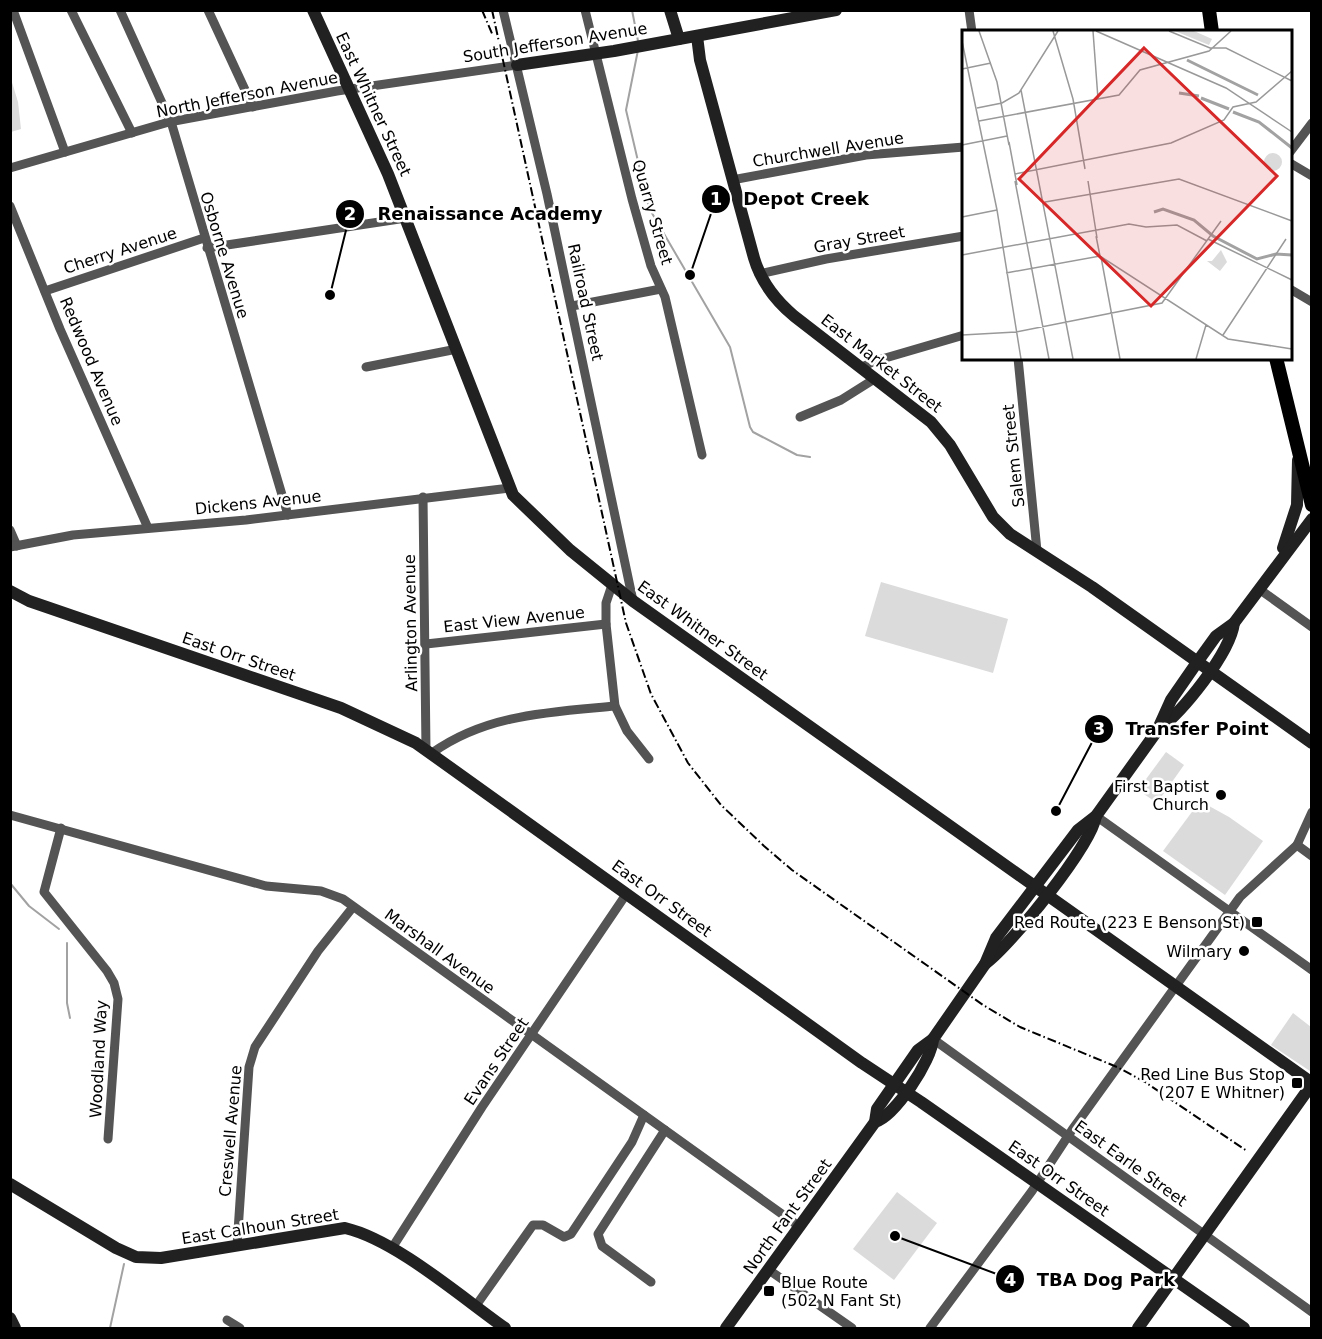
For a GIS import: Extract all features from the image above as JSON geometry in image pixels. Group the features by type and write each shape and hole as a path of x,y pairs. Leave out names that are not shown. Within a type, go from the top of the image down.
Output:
{"main road":[{"path":"1209,10 1212,30"},
{"path":"1276,360 1311,505"}],"street":[{"path":"13,10 65,152"},
{"path":"71,10 132,134"},
{"name":"Osborne Avenue","path":"120,10 169,122 288,515"},
{"path":"208,10 253,107"},
{"name":"East Whitner Street","path":"313,10 406,218 513,495 562,542 633,601 1035,885 1311,1084"},
{"name":"Railroad Street","path":"503,10 572,306 633,601"},
{"name":"Quarry Street","path":"585,10 632,200 661,289 702,455"},
{"path":"670,10 679,39"},
{"name":"South Jefferson Avenue","path":"350,89 595,54 836,10"},
{"path":"969,10 972,30"},
{"name":"East Market Street","path":"697,36 700,60 759,274 784,308 932,422 950,445 993,517 1010,534 1198,661 1311,742"},
{"name":"North Jefferson Avenue","path":"10,168 169,122 350,89"},
{"path":"1292,149 1311,123"},
{"name":"Churchwell Avenue","path":"732,180 866,155 962,147"},
{"path":"1292,164 1311,176"},
{"name":"Redwood Avenue","path":"10,206 148,528"},
{"name":"Cherry Avenue","path":"45,291 206,243 406,218"},
{"name":"Gray Street","path":"759,274 826,259 962,236"},
{"path":"572,306 661,289"},
{"path":"1292,290 1311,302"},
{"path":"862,367 962,335"},
{"path":"366,367 457,349"},
{"name":"Salem Street","path":"1018,360 1036,551"},
{"path":"800,417 842,400 876,378"},
{"path":"1276,564 1289,533 1297,505 1298,450"},
{"name":"Dickens Avenue","path":"14,546 73,535 288,515 423,496 510,488"},
{"name":"Arlington Avenue","path":"423,496 429,751"},
{"path":"1311,519 1234,623 1216,636 1171,700 1157,731 1096,816 1311,970"},
{"path":"10,530 14,546"},
{"path":"612,585 606,603 606,624 615,706 627,731 650,759"},
{"path":"1259,589 1311,627"},
{"name":"East Orr Street","path":"10,591 29,601 341,708 429,751 894,1085 1174,1278 1244,1329"},
{"path":"1157,731 1183,708 1229,643 1234,623"},
{"name":"East View Avenue","path":"426,644 606,624"},
{"path":"429,751 495,722 529,714 615,706"},
{"path":"930,1329 1230,911 1249,886 1297,845 1311,812"},
{"name":"Marshall Avenue","path":"10,815 266,886 321,891 343,899 800,1227"},
{"name":"North Fant Street","path":"726,1329 875,1122 877,1109 918,1050 933,1039 985,964 996,938 1078,830 1096,816"},
{"name":"North Fant Street","path":"985,964 1010,943 1089,838 1096,816"},
{"name":"Woodland Way","path":"61,828 44,892 107,971 114,983 118,999 108,1138"},
{"path":"1297,845 1311,856"},
{"name":"Evans Street","path":"392,1248 627,893"},
{"name":"Creswell Avenue","path":"237,1246 249,1067 255,1047 318,951 353,907"},
{"name":"North Fant Street","path":"875,1122 889,1115 930,1058 933,1039"},
{"name":"East Earle Street","path":"933,1039 1311,1312"},
{"path":"1138,1329 1311,1084"},
{"path":"475,1307 533,1225 543,1225 564,1237 571,1234 632,1143 644,1114"},
{"path":"651,1282 602,1246 598,1234 665,1130"},
{"name":"East Calhoun Street","path":"10,1184 95,1237 136,1257 161,1258 345,1228 374,1236 500,1327"},
{"path":"769,1270 852,1329"},
{"path":"10,1318 15,1329"},
{"path":"227,1320 240,1329"}],"shaded area":[{"path":"11,79 18,102 21,129 11,132"},
{"path":"881,582 1008,619 993,673 865,636"},
{"path":"1166,752 1184,765 1157,803 1138,790"},
{"path":"1200,801 1229,817 1263,841 1225,895 1163,851"},
{"path":"1293,1013 1311,1027 1310,1071 1271,1045"},
{"path":"897,1192 937,1223 894,1280 853,1249"}],"waterway":[{"path":"632,10 638,41"},
{"path":"638,50 626,110 649,208 730,347 753,432 797,455 810,457"},
{"path":"10,883 29,906 59,929"},
{"path":"67,943 67,1003 70,1018"},
{"path":"110,1328 124,1264"}],"railway":[{"path":"482,10 493,36"},
{"path":"492,10 626,623 651,694 688,763 721,805 792,870 983,1005 1020,1027 1117,1067 1145,1082 1247,1151"}],"place":[{"name":"Depot Creek","path":"690,275"},
{"name":"Renaissance Academy","path":"330,295"},
{"name":"First Baptist Church","path":"1221,795"},
{"name":"Transfer Point","path":"1056,811"},
{"name":"Red Route (223 E Benson St)","path":"1257,922"},
{"name":"Wilmary","path":"1244,951"},
{"name":"Red Line Bus Stop (207 E Whitner)","path":"1297,1083"},
{"name":"TBA Dog Park","path":"895,1236"},
{"name":"Blue Route (502 N Fant St)","path":"769,1291"}]}
